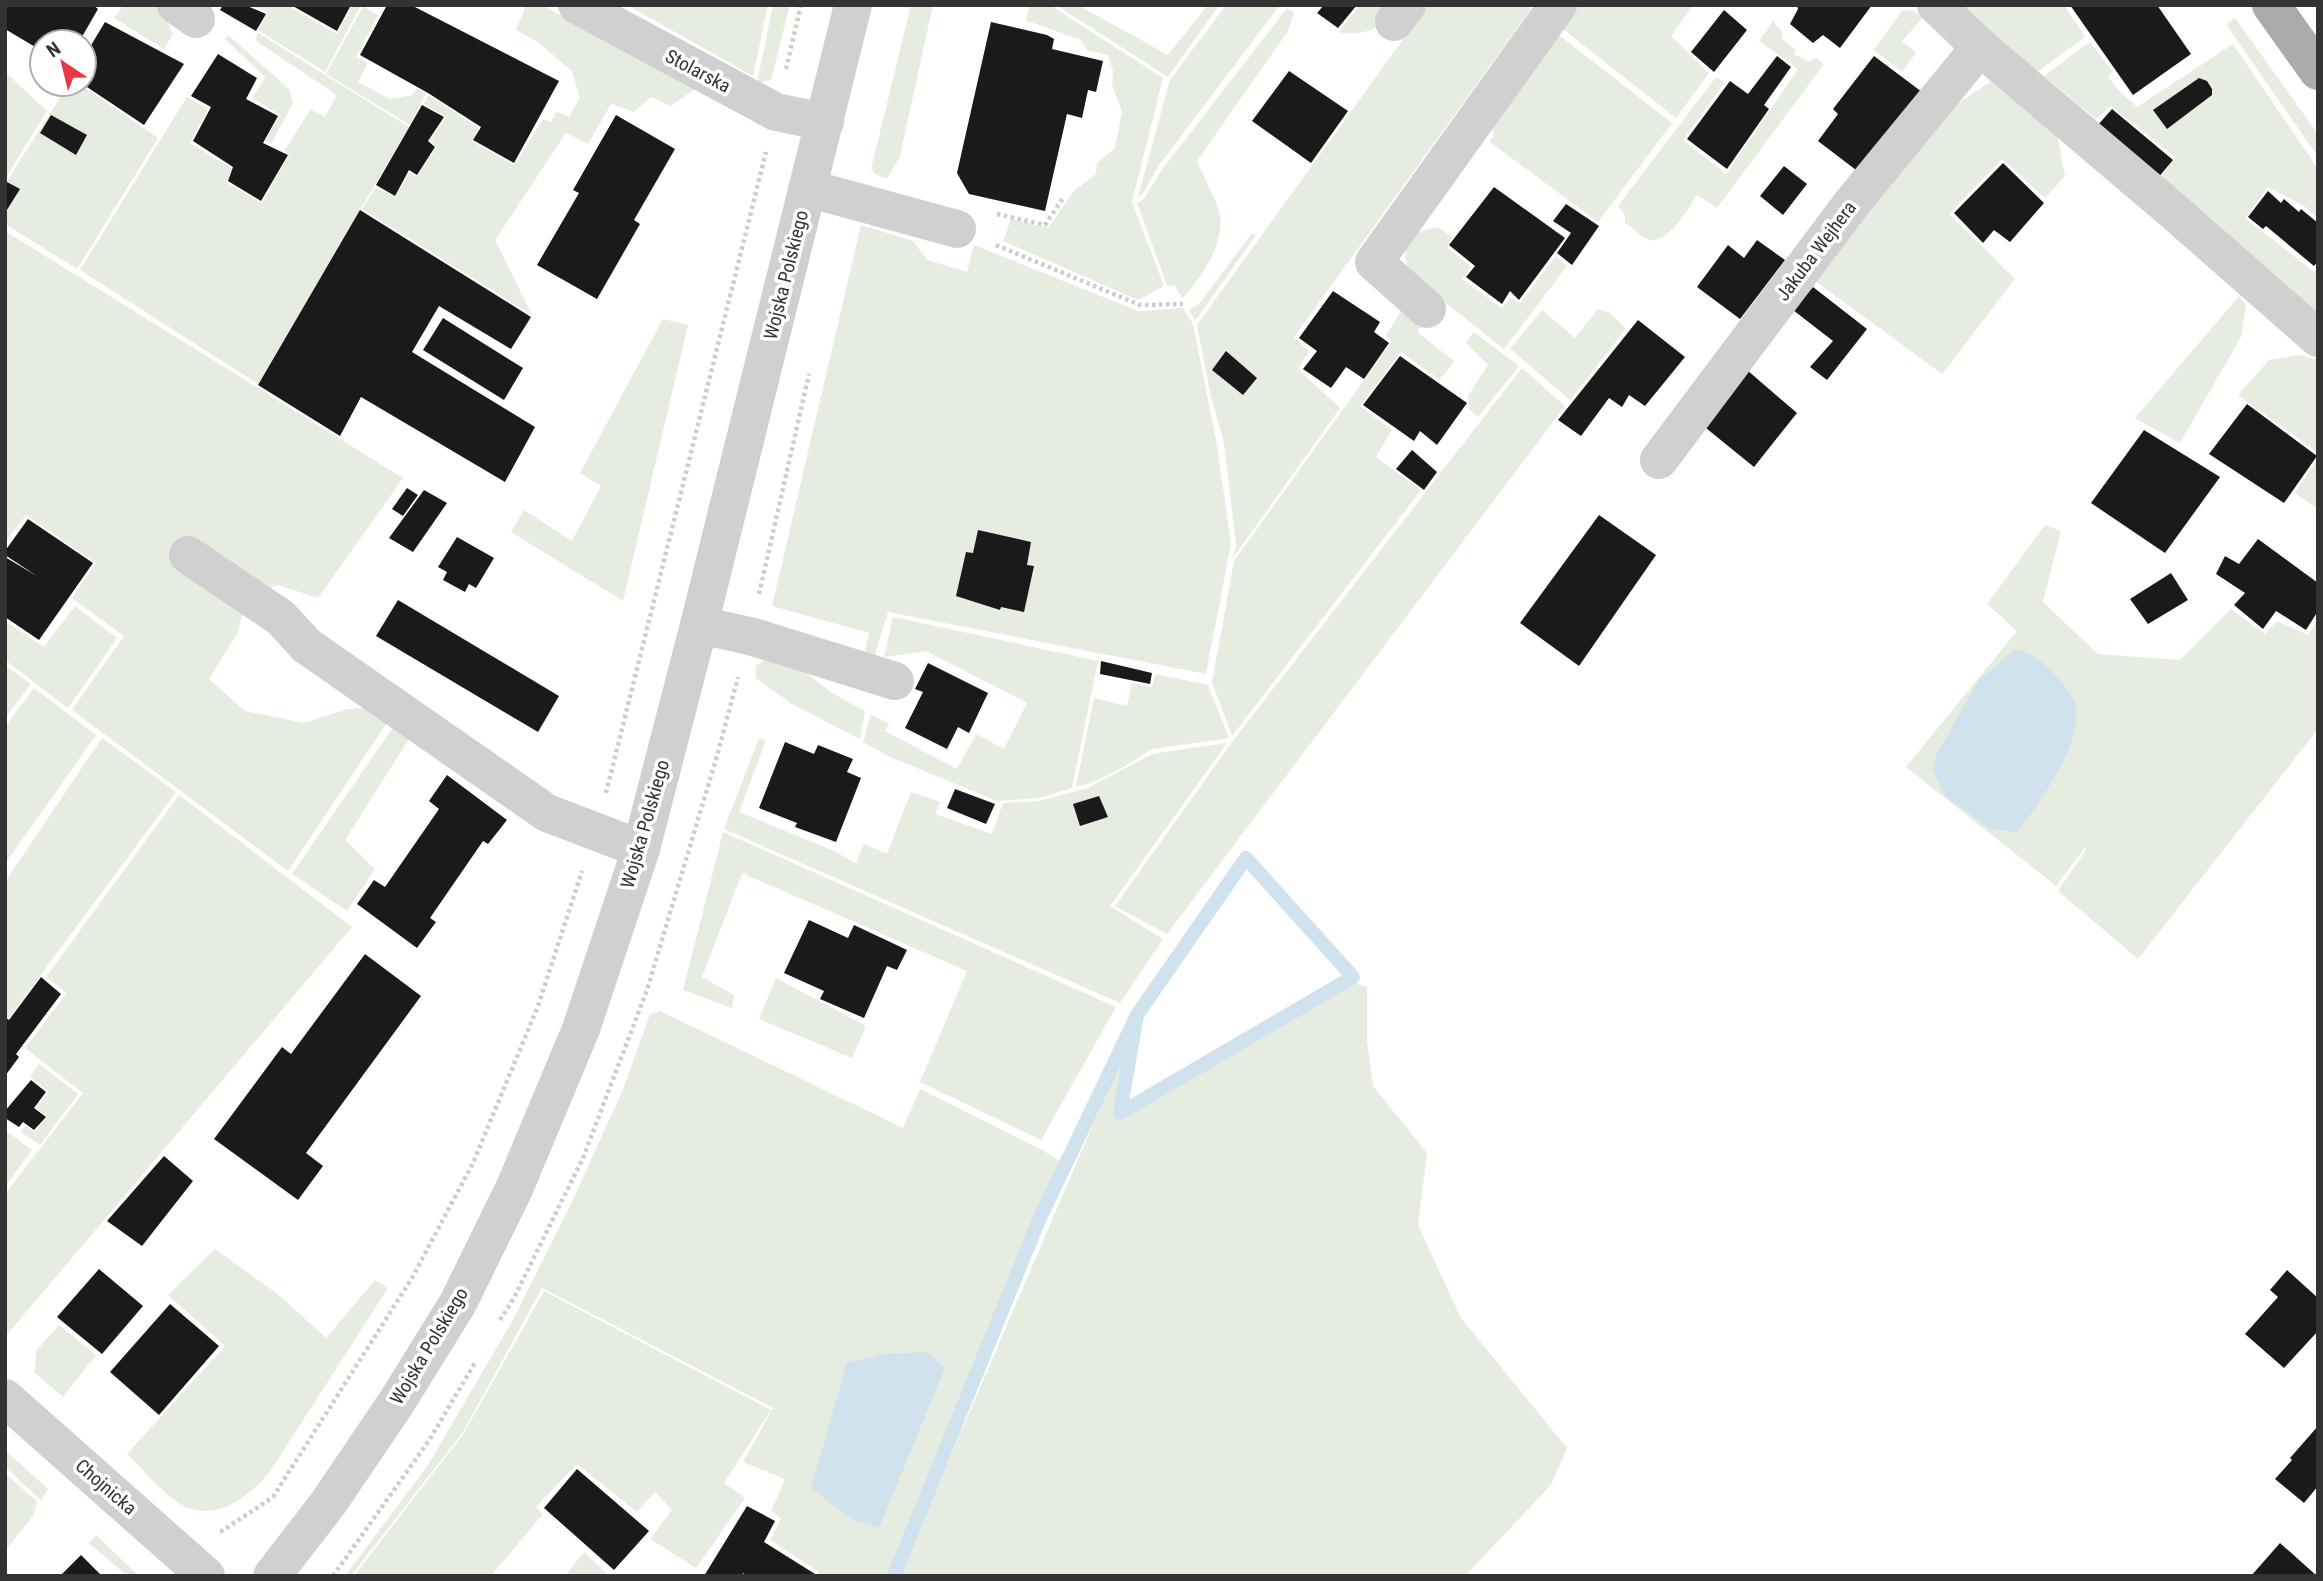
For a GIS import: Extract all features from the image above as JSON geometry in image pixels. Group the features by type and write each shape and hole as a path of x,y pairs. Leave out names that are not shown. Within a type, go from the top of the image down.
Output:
{"main road":[{"path":"2272,5 2318,71"}],"street":[{"name":"Stolarska","path":"577,5 776,111 824,122"},
{"name":"Wojska Polskiego","path":"272,1576 336,1490 396,1402 458,1303 513,1188 581,1028 640,849 699,625 853,5"},
{"path":"1427,309 1374,262 1558,5"},
{"path":"1936,5 1980,47 2318,338"},
{"name":"Jakuba Wejhera","path":"1659,460 1852,203 1980,47"},
{"path":"807,188 972,220"},
{"path":"188,555 280,617 307,646 547,813 640,849"},
{"path":"699,625 750,636 895,681"},
{"name":"Chojnicka","path":"5,1398 206,1576"}],"path":[{"path":"972,220 1045,226 1063,198"},
{"path":"972,220 1140,306 1183,304"}],"shaded area":[{"path":"124,5 161,7 173,34 164,49 114,18"},
{"path":"250,5 287,5 337,34 353,5 361,5 325,72 258,30 268,12"},
{"path":"364,5 378,15 356,57 368,63 358,82 390,99 413,95 417,88 426,93 410,125 326,74"},
{"path":"526,5 542,5 695,89 671,106 651,97 634,112 611,104 588,144 566,133 495,240 532,315 362,209 376,187 395,197 409,173 417,177 437,147 430,141 446,117 424,104 428,95 479,128 472,141 514,165 543,119 551,122 556,112 569,117 580,98 572,71 538,42 516,30"},
{"path":"627,5 768,5 753,76"},
{"path":"773,5 790,5 771,80 757,83"},
{"path":"911,5 933,5 900,156 887,179 875,174 871,169"},
{"path":"1030,5 1050,5 1163,78 1132,202 1164,286 1138,300 1003,241 1011,219 1048,228 1074,191 1096,174 1097,163 1115,148 1122,112 1112,85 1113,71 1108,55 1087,50 1080,39 1026,21"},
{"path":"1056,5 1078,5 1168,55 1208,5 1219,5 1168,77"},
{"path":"1226,5 1280,5 1159,165 1142,195 1138,197 1170,80"},
{"path":"1360,5 1395,5 1375,28 1357,33 1339,32"},
{"path":"1428,5 1526,5 1531,9 1294,337 1309,351 1298,369 1340,408 1233,558 1236,546 1224,443 1211,397 1197,325"},
{"path":"1574,5 1693,5 1671,36 1709,73 1676,118 1559,26"},
{"path":"1957,5 2064,5 2085,37 2037,72"},
{"path":"1287,8 1294,13 1288,31 1197,161 1214,198 1221,223 1211,258 1183,298 1175,286 1167,285 1137,203 1144,199 1161,171"},
{"path":"1911,10 1923,17 1902,41 1916,53 1902,72 1874,50 1902,11"},
{"path":"2235,18 2318,134 2318,157 2226,24"},
{"path":"1773,21 1783,33 1781,38 1796,50 1794,54 1809,62 1816,58 1824,64 1717,208 1697,195 1670,231 1656,240 1646,239 1625,223 1625,215 1618,206 1716,77 1725,82 1683,140 1726,174 1798,69 1759,41"},
{"path":"1555,32 1672,123 1598,222 1490,142 1494,134 1490,123"},
{"path":"258,33 409,127 258,384 80,270 187,97 208,109 190,143 231,168 227,183 262,203 289,155 284,151 311,109 325,117 337,95 255,40"},
{"path":"228,35 289,89 293,103 271,144 265,141 280,115 252,98 265,77 225,39"},
{"path":"2090,42 2113,72 2108,76 2118,90 2137,107 2233,44 2318,169 2318,219 2304,206 2268,187 2245,218 2314,272 2318,268 2318,318 2160,179 2175,157 2111,106 2096,119 2044,76"},
{"path":"5,72 28,93 28,98 33,98 47,111 5,179"},
{"path":"1992,81 2057,136 2065,176 2045,198 2002,159 1949,214 2015,279 1942,374 1814,280 1940,115"},
{"path":"98,96 158,138 77,269 5,224 5,184 60,98"},
{"path":"861,225 913,241 927,260 967,272 974,245 1138,311 1183,308 1193,324 1216,440 1231,543 1206,674 888,612 874,657 864,655 869,633 772,606"},
{"path":"1438,227 1452,237 1447,247 1471,267 1462,279 1502,308 1510,298 1520,303 1556,256 1567,266 1504,349 1408,273 1408,240 1417,232"},
{"path":"5,231 403,478 318,598 278,585 248,595 238,632 209,679 245,711 304,723 348,709 375,707 392,715 288,871 72,710 124,636 72,598 96,563 26,515 5,542"},
{"path":"1252,233 1256,235 1195,321 1189,310 1200,303"},
{"path":"2239,296 2246,305 2241,337 2180,443 2135,418"},
{"path":"1403,307 1424,322 1417,332 1454,361 1440,380 1401,352 1360,406 1392,430 1376,457 1421,490 1232,736 1212,682 1234,561 1392,341 1386,336"},
{"path":"1598,309 1610,313 1626,329 1570,400 1510,349 1542,310 1575,338"},
{"path":"663,319 688,325 623,601 511,532 524,510 572,541 601,486 580,473"},
{"path":"1474,332 1519,366 1478,417 1469,409 1468,396 1488,365 1466,343"},
{"path":"2299,355 2318,360 2318,453 2238,395 2269,360"},
{"path":"1522,368 1565,406 1167,934 1115,906 1232,742"},
{"path":"2318,458 2318,509 2295,493"},
{"path":"2045,525 2061,531 2043,602 2098,654 2180,660 2231,609 2265,634 2277,621 2308,635 2318,619 2318,729 2138,959 2058,891 2085,848 2056,886 1906,767 2017,631 1987,604"},
{"path":"75,606 117,638 68,708 5,660 5,621 44,647"},
{"path":"893,617 1098,661 1072,788 1039,798 997,801 890,757 863,742 871,714 889,724 885,731 957,769 976,734 1004,749 1027,703 926,651 884,657"},
{"path":"764,660 809,675 832,693 865,711 860,739 792,704 756,678 756,666"},
{"path":"5,665 31,684 5,718"},
{"path":"1155,674 1208,685 1229,738 1152,749 1120,769 1089,784 1076,786 1094,698 1127,706 1132,683 1152,687"},
{"path":"34,688 96,735 5,864 5,727"},
{"path":"398,720 414,731 345,840 375,869 347,911 292,874"},
{"path":"102,738 176,792 9,1018 5,1015 5,882"},
{"path":"759,738 766,740 739,812 832,850 856,863 864,844 887,854 911,792 940,802 935,814 992,834 1003,803 1039,801 1088,788 1152,754 1227,743 1110,906 1163,939 1120,1003 724,829"},
{"path":"179,795 352,927 5,1337 5,1194 83,1093 25,1048 67,993 46,977"},
{"path":"723,832 1116,1007 1041,1140 920,1082 967,971 742,873 702,977 734,995 732,1008 683,990"},
{"path":"776,978 866,1026 852,1058 759,1019"},
{"path":"1352,982 1367,987 1367,1040 1373,1086 1427,1153 1418,1225 1461,1318 1567,1448 1551,1485 1465,1576 899,1576 1132,1034 1119,1115"},
{"path":"660,1011 903,1128 920,1089 1061,1162 887,1576 817,1576 819,1572 770,1540 781,1519 771,1511 785,1479 743,1462 773,1408 542,1288 463,1432 351,1576 345,1576 428,1465 513,1320 571,1204 624,1087 650,1014"},
{"path":"39,1064 78,1094 40,1145 21,1132 25,1126 35,1132 47,1117 36,1108 49,1092 30,1077"},
{"path":"5,1130 32,1150 6,1185 5,1184"},
{"path":"215,1249 279,1295 326,1338 375,1280 388,1288 269,1473 241,1498 220,1509 209,1511 178,1503 127,1454 225,1346 168,1295"},
{"path":"544,1291 771,1410 724,1483 745,1498 696,1568 650,1539 672,1510 655,1492 637,1512 577,1464 536,1507 543,1514 491,1576 354,1576 464,1433"},
{"path":"59,1325 96,1355 63,1397 35,1373 36,1351"},
{"path":"5,1450 48,1489 41,1500 5,1467"},
{"path":"5,1473 37,1502 33,1516 8,1547 5,1545"},
{"path":"96,1535 139,1576 127,1576 89,1543"},
{"path":"584,1552 609,1576 565,1576"}],"water":[{"path":"2016,649 2038,659 2051,671 2065,686 2076,707 2076,722 2066,755 2017,832 1991,829 1945,796 1932,769 1936,755 1979,680"},
{"path":"927,1352 945,1368 879,1528 853,1520 811,1488 847,1363 884,1354"}],"building":[{"path":"5,5 93,5 98,9 87,28 28,28 28,43 5,29"},
{"path":"223,5 245,5 266,14 256,31 220,10"},
{"path":"291,5 351,5 337,31"},
{"path":"387,5 411,5 559,81 514,163 473,140 481,127 428,93 360,55"},
{"path":"1324,5 1357,5 1338,28 1317,13"},
{"path":"1797,5 1872,5 1840,48 1823,35 1813,43 1790,24 1798,9"},
{"path":"2070,5 2157,5 2191,54 2133,95"},
{"path":"1724,10 1747,30 1714,72 1691,52"},
{"path":"105,22 184,64 144,125 98,94 98,34"},
{"path":"991,22 1047,35 1054,39 1052,49 1103,61 1096,92 1088,90 1082,118 1067,114 1045,211 969,194 957,173"},
{"path":"218,54 257,78 246,99 278,116 263,143 288,155 261,201 228,181 233,167 193,141 211,107 191,96"},
{"path":"1777,56 1791,67 1764,105 1769,109 1727,169 1687,139 1730,81 1748,94"},
{"path":"1874,56 1922,92 1856,170 1818,141 1838,114 1833,109"},
{"path":"1289,71 1348,111 1311,163 1252,121"},
{"path":"2199,78 2207,81 2212,95 2167,129 2153,110"},
{"path":"422,105 444,117 428,141 435,147 417,175 409,170 395,196 376,185"},
{"path":"2112,109 2173,160 2157,179 2097,126"},
{"path":"51,115 87,135 76,155 40,133"},
{"path":"616,115 675,149 634,220 640,224 597,299 537,265 579,193 573,190"},
{"path":"2003,163 2044,203 2010,242 1994,230 1983,243 1954,213"},
{"path":"1784,166 1807,184 1783,215 1760,196"},
{"path":"7,182 20,189 5,213 5,185"},
{"path":"1494,187 1565,238 1519,300 1510,291 1502,304 1466,277 1475,266 1449,245"},
{"path":"2268,191 2281,203 2284,199 2318,223 2318,261 2314,266 2266,226 2263,229 2248,217"},
{"path":"1566,204 1599,226 1572,265 1557,253 1571,233 1553,221"},
{"path":"360,210 531,317 511,349 439,306 412,352 535,427 505,482 361,397 340,436 258,385"},
{"path":"1757,240 1785,260 1740,319 1697,287 1728,245 1744,258"},
{"path":"1813,287 1867,329 1827,380 1810,367 1833,341 1793,310"},
{"path":"1333,291 1380,322 1374,332 1389,343 1364,379 1346,367 1331,388 1303,369 1317,351 1299,338"},
{"path":"443,318 523,368 504,400 423,350"},
{"path":"1638,320 1685,357 1645,406 1629,395 1622,407 1609,398 1581,436 1558,420"},
{"path":"1226,351 1257,378 1243,395 1212,370"},
{"path":"1400,356 1467,403 1437,445 1420,431 1414,441 1363,405"},
{"path":"1747,370 1797,413 1754,467 1701,424"},
{"path":"2247,404 2317,456 2284,503 2209,454"},
{"path":"2144,430 2220,477 2165,553 2091,503"},
{"path":"1412,450 1437,472 1424,490 1396,469"},
{"path":"407,488 418,495 403,516 392,509"},
{"path":"424,490 447,503 413,552 389,538"},
{"path":"1599,515 1656,555 1579,666 1520,623"},
{"path":"28,519 93,563 39,640 5,617 5,557 37,576 5,555 5,551"},
{"path":"978,530 1031,542 1027,565 1034,566 1024,612 1001,607 1000,610 956,596 966,552 973,553"},
{"path":"457,537 494,558 476,588 469,584 465,592 443,580 447,572 438,567"},
{"path":"2258,539 2318,583 2318,611 2306,630 2276,611 2263,629 2234,605 2245,593 2216,574 2225,556 2239,564"},
{"path":"2171,573 2188,600 2148,624 2130,599"},
{"path":"398,600 559,696 538,732 376,636"},
{"path":"1101,661 1152,673 1150,684 1100,674"},
{"path":"928,663 988,693 969,733 958,727 947,749 905,728 923,692 915,689"},
{"path":"785,742 814,754 818,745 853,759 847,772 861,778 836,842 795,827 797,823 759,808"},
{"path":"447,775 507,820 488,844 483,841 430,918 436,922 417,948 357,904 374,880 385,887 439,809 429,801"},
{"path":"955,789 995,804 986,824 947,808"},
{"path":"1099,796 1108,817 1080,826 1073,804"},
{"path":"809,920 848,938 854,925 907,950 897,970 887,966 864,1018 820,999 824,991 784,973"},
{"path":"365,954 421,996 306,1153 323,1166 298,1200 214,1139 282,1047 291,1054"},
{"path":"41,977 61,994 16,1054 19,1057 5,1076 5,1017 9,1020"},
{"path":"31,1080 46,1092 34,1108 46,1117 34,1130 23,1122 19,1127 5,1118 5,1111"},
{"path":"164,1156 193,1181 142,1246 107,1221"},
{"path":"99,1269 143,1306 102,1354 57,1317"},
{"path":"2287,1270 2318,1298 2318,1331 2284,1368 2245,1334 2278,1297 2270,1290"},
{"path":"170,1304 219,1346 159,1415 110,1372"},
{"path":"2318,1426 2318,1486 2304,1503 2275,1479"},
{"path":"577,1469 649,1531 614,1570 544,1508"},
{"path":"747,1506 775,1521 764,1542 815,1574 813,1576 747,1576 743,1573 742,1576 704,1576"},
{"path":"2280,1543 2317,1576 2251,1576"},
{"path":"81,1555 102,1576 60,1576"}],"waterway":[{"path":"894,1576 1039,1220 1137,1015 1246,858 1353,977 1120,1113 1137,1015"}]}
